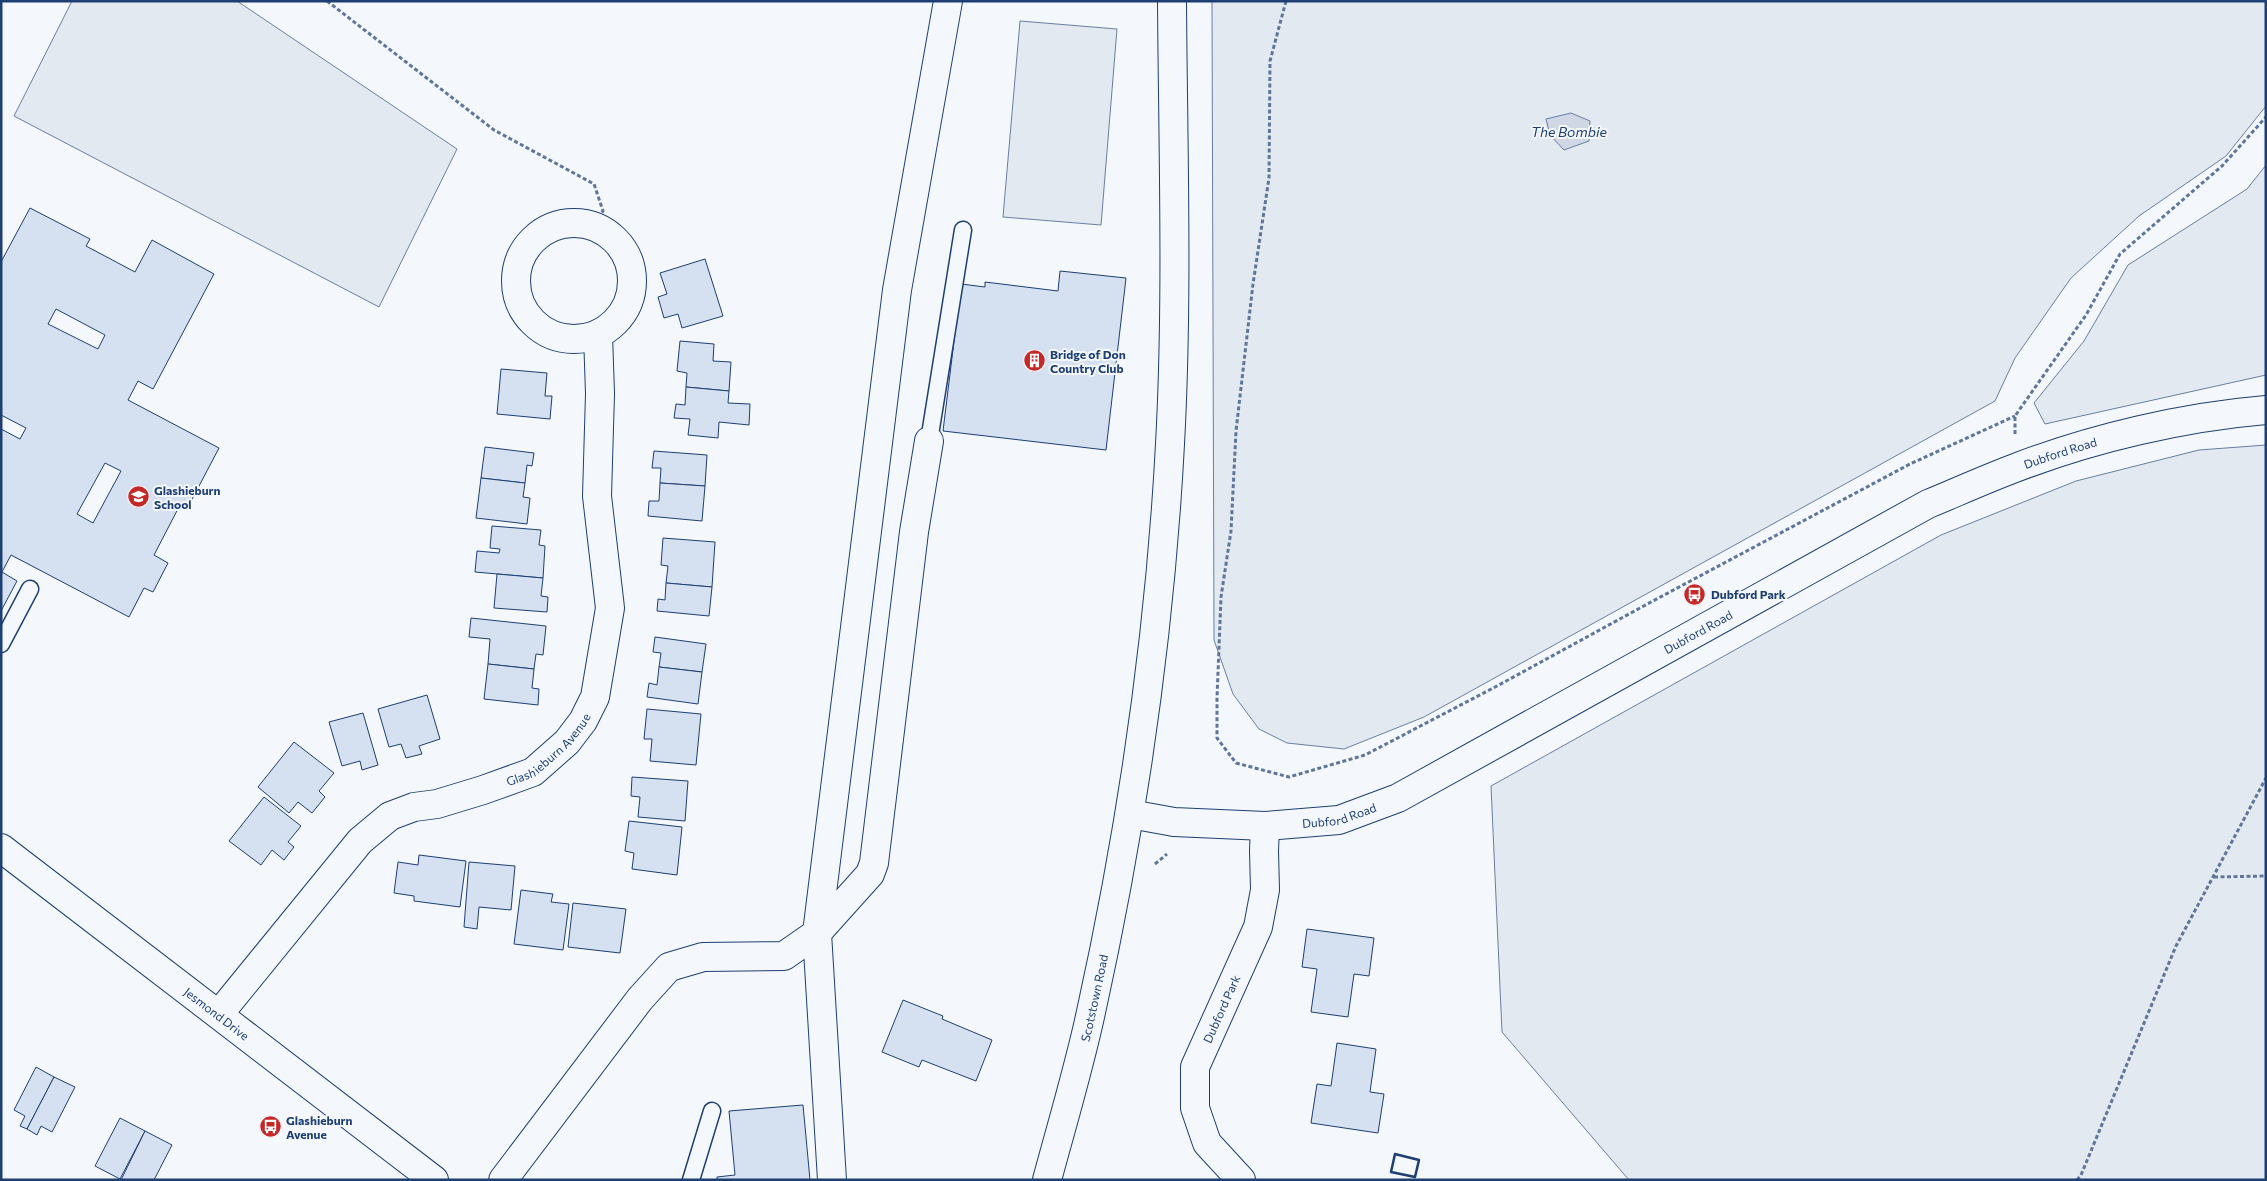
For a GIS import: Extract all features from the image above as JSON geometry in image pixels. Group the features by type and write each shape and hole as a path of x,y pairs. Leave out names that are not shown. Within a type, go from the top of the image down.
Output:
{"street":[{"path":"832,1180 817,933 897,290 948,1"},
{"name":"Scotstown Road","path":"1047,1180 1091,1014 1130,814 1156,610 1170,444 1173,283 1172,1"},
{"path":"573,222 593,226 610,236 624,250 631,268 632,288 626,307 614,323 598,334 578,340 557,338 539,328 525,313 517,294 515,273 522,253 535,237 552,226 573,222"},
{"name":"Glashieburn Avenue","path":"219,1014 335,870 360,841 375,828 390,816 414,806 437,804 508,782 532,772 567,742 583,721 595,697 610,608 597,496 600,394 598,334"},
{"name":"Dubford Road","path":"1130,814 1174,822 1265,826 1339,820 1398,798 1919,509 2016,467 2112,437 2186,419 2266,410"},
{"path":"502,1180 640,999 669,968 703,957 784,956 817,933 864,884 870,874 874,863 914,532 929,441"},
{"name":"Dubford Park","path":"1241,1180 1207,1144 1195,1108 1195,1067 1258,927 1265,890 1265,826"},
{"name":"Jesmond Drive","path":"1,848 434,1180"}],"lane":[{"path":"929,441 963,230"},
{"path":"1,644 30,589"},
{"path":"691,1180 712,1111"}],"path":[{"path":"327,1 494,130 594,184 603,211 593,226"},
{"path":"1286,1 1270,61 1269,178 1236,431 1231,531 1221,597 1216,698 1217,738 1236,763 1289,777 1365,755 1910,464 2015,416 2086,315 2120,254 2222,166 2266,117"},
{"path":"2015,416 2016,467"},
{"path":"2077,1180 2081,1175 2176,946 2266,778"},
{"path":"2213,876 2266,876"}],"shaded area":[{"path":"72,1 237,1 457,149 379,307 14,116"},
{"path":"1212,1 2266,1 2266,106 2226,156 2139,216 2071,278 2015,358 1995,401 1424,717 1344,749 1287,743 1259,729 1233,694 1214,640"},
{"path":"1020,21 1117,29 1101,225 1003,217"},
{"path":"2266,165 2266,375 2045,424 2034,403 2084,341 2128,265 2247,189"},
{"path":"2266,445 2266,1180 1629,1180 1502,1032 1491,786 1941,535 2076,481 2199,450"}],"water":[{"name":"The Bombie","path":"1571,113 1590,121 1589,141 1564,150 1550,135 1546,119"}],"building":[{"path":"30,208 90,239 86,246 135,272 152,240 214,274 153,389 138,381 128,400 219,448 188,507 181,503 154,555 168,563 153,592 144,588 129,617 11,555 2,572 17,581 1,611 1,429 20,439 26,428 1,415 1,262","holes":["56,309 105,335 98,349 48,324","105,463 121,471 93,523 77,514"]},
{"path":"705,259 723,316 682,328 678,314 664,318 658,297 667,294 660,273"},
{"name":"Bridge of Don Country Club","path":"1060,271 1126,278 1106,450 943,431 961,284 985,287 985,282 1058,291"},
{"path":"680,341 714,344 713,361 731,362 729,391 686,387 687,373 677,371"},
{"path":"501,369 547,373 545,396 552,396 550,419 497,414"},
{"path":"686,387 729,391 728,403 750,404 749,425 719,422 718,438 688,435 690,419 674,418 676,404 685,405"},
{"path":"485,447 534,453 532,466 527,465 525,483 481,478"},
{"path":"654,451 707,455 705,486 660,483 661,468 652,468"},
{"path":"481,478 525,483 523,497 530,498 527,524 476,518"},
{"path":"660,483 705,486 702,521 648,516 649,501 659,501"},
{"path":"492,526 541,530 539,545 545,546 543,578 475,572 477,551 499,553 500,549 490,548"},
{"path":"663,538 715,542 712,587 666,583 668,566 661,565"},
{"path":"497,574 543,578 541,596 548,597 547,612 494,608"},
{"path":"666,583 712,587 709,616 657,611 658,599 665,600"},
{"path":"471,618 546,626 543,655 536,654 534,669 488,664 490,639 469,637"},
{"path":"655,637 706,644 702,672 659,667 661,653 653,652"},
{"path":"488,664 534,669 532,688 539,689 538,705 484,699"},
{"path":"659,667 702,672 698,704 647,697 649,683 657,685"},
{"path":"427,695 440,739 419,746 422,754 406,758 401,744 389,747 378,709"},
{"path":"647,709 701,714 696,765 650,761 652,739 644,739"},
{"path":"363,713 378,765 362,770 360,761 342,766 329,722"},
{"path":"294,742 334,773 319,791 325,797 312,813 298,802 289,813 258,787"},
{"path":"632,777 688,781 685,821 638,817 640,797 631,796"},
{"path":"264,797 301,826 288,842 294,847 284,860 272,850 261,865 229,841"},
{"path":"629,821 682,827 677,875 632,869 634,853 625,851"},
{"path":"419,855 466,861 460,907 414,901 414,896 394,893 398,862 418,865"},
{"path":"469,862 515,866 511,910 479,907 477,929 464,927"},
{"path":"521,890 553,894 551,902 569,904 563,950 514,944"},
{"path":"573,903 626,909 620,953 568,947"},
{"path":"1307,929 1374,938 1369,976 1354,974 1348,1017 1311,1012 1317,969 1302,967"},
{"path":"903,1000 943,1016 942,1019 992,1040 976,1081 922,1060 919,1067 882,1052"},
{"path":"1337,1043 1376,1049 1370,1092 1384,1094 1378,1133 1311,1123 1317,1084 1331,1086"},
{"path":"36,1067 54,1077 27,1129 20,1126 25,1116 14,1110"},
{"path":"54,1077 75,1087 52,1132 41,1126 37,1135 27,1129"},
{"path":"803,1105 810,1180 717,1180 717,1177 735,1175 729,1111"},
{"path":"120,1118 145,1131 120,1179 95,1166"},
{"path":"145,1131 172,1145 154,1180 121,1180"}],"wall":[{"path":"1395,1154 1419,1160 1415,1177 1391,1172 1395,1154"}],"place":[{"name":"Bridge of Don Country Club","path":"1034,361"},
{"name":"Glashieburn School","path":"138,497"},
{"name":"Dubford Park","path":"1695,594"},
{"name":"Glashieburn Avenue","path":"270,1127"}]}
